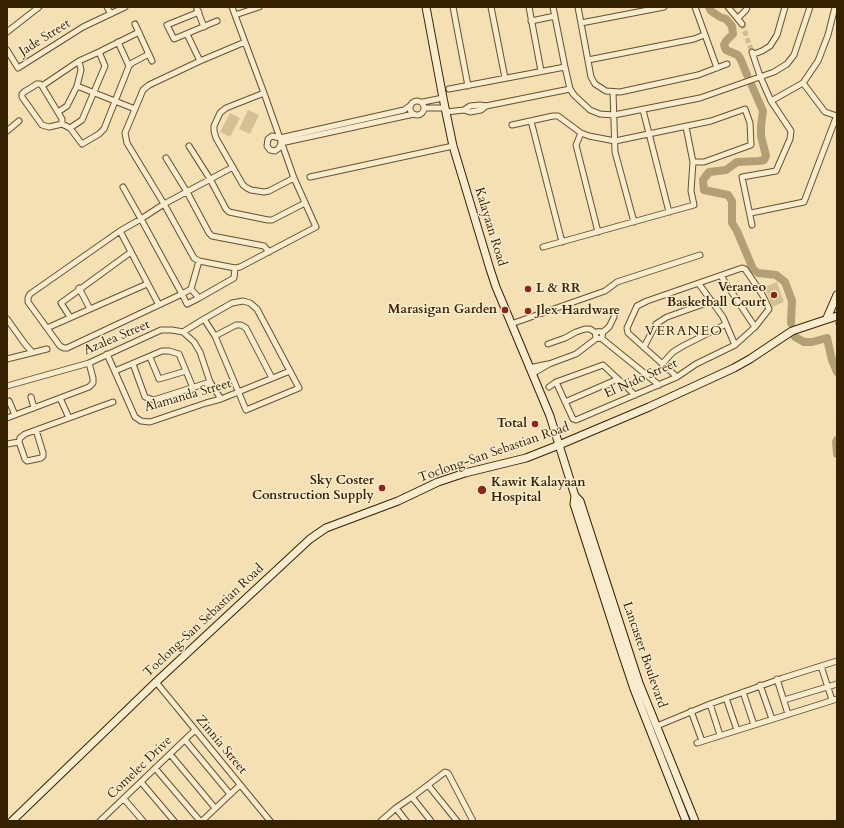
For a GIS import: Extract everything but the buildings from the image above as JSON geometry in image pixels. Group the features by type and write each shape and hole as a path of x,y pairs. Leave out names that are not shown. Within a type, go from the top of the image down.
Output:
{"main road":[{"name":"Kalayaan Road","path":"426,7 453,146 490,269 511,324 550,416 559,445"},
{"path":"828,318 837,295"},
{"name":"Toclong-San Sebastian Road","path":"12,821 156,682 310,539 326,528 398,501 438,482 465,473 526,458 559,445 699,385 743,363 792,331 837,316"},
{"name":"Lancaster Boulevard","path":"559,445 575,496 574,504 634,689 679,791 695,821"},
{"name":"Lancaster Boulevard","path":"575,496 580,501 639,683 657,726 679,791 686,821"}],"street":[{"path":"7,32 39,7"},
{"path":"107,7 111,14"},
{"name":"Jade Street","path":"7,50 18,68 83,27 125,7"},
{"path":"232,7 234,15 245,42 264,93 294,178 316,227 240,267 235,268 199,261 191,255 164,204 127,143 125,133 144,90 150,85 200,61 245,42"},
{"path":"234,15 257,7"},
{"path":"453,7 468,86"},
{"path":"492,7 505,78"},
{"path":"529,7 541,72"},
{"path":"553,7 570,89 574,95 590,110 600,114 614,115 700,98 774,72 788,64 794,55 810,7"},
{"path":"578,7 592,76 595,84 606,92 613,92 698,75 727,64"},
{"path":"581,23 664,7"},
{"path":"695,7 717,68"},
{"path":"728,7 742,24"},
{"path":"738,18 747,7"},
{"path":"752,225 751,213 742,177 776,171 790,139 791,130 771,101 760,76 753,53 762,51 770,46 777,35 785,7"},
{"path":"771,101 803,84 818,61 828,35 835,7"},
{"path":"204,26 198,11 167,25 174,39 217,21"},
{"path":"531,21 555,16"},
{"path":"135,24 152,61"},
{"path":"42,86 79,60 99,52 138,32"},
{"path":"187,34 200,61"},
{"path":"588,60 694,39 704,35"},
{"path":"118,42 129,66"},
{"path":"70,128 82,120 105,66 99,52"},
{"path":"62,124 62,119 40,84 37,84 22,94 22,97 42,126 50,127 62,124 70,128 82,144 99,134 104,129 129,66 149,54"},
{"path":"58,112 67,106 76,86 81,70 79,60"},
{"path":"449,89 565,67"},
{"path":"751,213 804,202 837,116 825,112 803,84"},
{"path":"76,86 135,109"},
{"path":"425,108 464,110 470,106 486,106 570,89"},
{"path":"613,92 615,152 634,222"},
{"path":"264,93 226,108 220,113 214,126 216,138 243,185 251,190 264,192 269,191 294,178"},
{"path":"281,140 404,110 416,100 422,102 443,98"},
{"path":"422,102 425,108"},
{"path":"411,105 411,111 414,114"},
{"path":"281,140 406,115 421,114 425,108"},
{"path":"512,125 558,116 589,136 615,141 686,127 710,121 745,109 750,124 751,145 704,162 693,162"},
{"path":"643,110 669,212"},
{"path":"7,131 19,121"},
{"path":"531,121 562,242"},
{"path":"543,247 694,205 691,191 693,162 686,127"},
{"path":"581,132 576,145 598,232"},
{"path":"190,146 226,209 234,214 272,220 305,203"},
{"path":"310,177 453,146"},
{"path":"166,158 212,236 264,246 269,252"},
{"path":"199,261 191,289 67,348 60,346 28,302 30,294 120,231 164,204 233,167"},
{"path":"123,187 187,304 234,278 235,268"},
{"path":"120,231 159,305"},
{"path":"70,318 60,304 79,288 131,252"},
{"path":"511,324 605,291 616,282 700,255"},
{"name":"El Nido Street","path":"565,402 574,420 677,377 696,364 735,345 755,327 769,309 762,294 744,268 721,276"},
{"path":"677,377 628,333 627,328 637,306 647,301 721,276 755,327"},
{"path":"47,328 147,284"},
{"path":"699,284 723,317 735,345"},
{"path":"79,288 90,308"},
{"path":"191,289 198,298"},
{"path":"204,319 215,336 246,410 299,388 257,309 250,302 243,301 232,303 204,319 183,332 194,342 200,352 210,382 221,399"},
{"path":"644,347 656,324 667,317 712,301"},
{"path":"531,371 576,354 609,326 614,317"},
{"path":"7,319 32,352"},
{"path":"662,364 673,352 726,324"},
{"path":"215,336 236,325 241,325 246,328 272,378"},
{"path":"548,344 576,332 590,329 659,385"},
{"name":"Azalea Street","path":"7,386 89,362 161,330 183,332"},
{"path":"7,359 47,349"},
{"path":"115,370 162,351 169,351 179,354 193,388"},
{"name":"Alamanda Street","path":"108,354 135,417 150,422 239,393 290,371"},
{"path":"150,357 159,379 186,371"},
{"path":"7,418 89,387 93,383 93,378 89,362"},
{"path":"133,364 145,397 154,400 210,382"},
{"path":"549,387 556,382 603,364 635,395"},
{"path":"556,382 565,402 618,379"},
{"path":"31,397 34,408"},
{"path":"60,398 69,418"},
{"path":"9,401 14,415"},
{"path":"36,430 43,456 41,458 27,461 19,442 20,438 25,434 36,430 69,418 113,402"},
{"path":"7,444 19,442"},
{"path":"657,726 691,711 760,685 837,661"},
{"path":"691,711 699,742 835,700 827,687 821,666"},
{"path":"777,680 788,714"},
{"name":"Zinnia Street","path":"156,682 270,821"},
{"path":"784,700 837,684"},
{"path":"760,685 772,719"},
{"path":"743,692 754,725"},
{"path":"726,698 737,730"},
{"path":"710,704 720,735"},
{"name":"Comelec Drive","path":"100,821 195,730"},
{"path":"185,740 230,794"},
{"path":"170,754 215,808"},
{"path":"155,768 201,821 240,785"},
{"path":"381,821 396,808 445,772 448,773 473,821"},
{"path":"141,782 174,821"},
{"path":"428,784 457,821"},
{"path":"412,797 431,821"},
{"path":"124,799 139,820"},
{"path":"396,808 406,821"}],"shaded area":[{"path":"248,110 259,115 250,134 239,129"},
{"path":"230,113 240,118 230,137 220,132"},
{"name":"Veraneo Basketball Court","path":"777,282 784,302 772,307 765,287"}],"waterway":[{"path":"709,7 711,11 726,19 732,26 733,34 724,45 726,50 738,55 747,75"},
{"path":"752,86 763,111 761,136 766,156 764,160 737,162 726,170 709,172 703,180 704,190 728,195 732,201 732,223 737,231 753,269 758,273 776,275 785,282 792,301 791,323"},
{"path":"792,332 795,337 804,342 812,342 827,338 832,360 837,372"},
{"path":"837,440 837,454"}],"tunnel":[{"path":"742,24 752,52"}],"place":[{"name":"L & RR","path":"528,289"},
{"name":"Veraneo Basketball Court","path":"774,295"},
{"name":"Marasigan Garden","path":"505,310"},
{"name":"Jlex Hardware","path":"528,311"},
{"name":"Total","path":"535,424"},
{"name":"Sky Coster Construction Supply","path":"382,488"},
{"name":"Kawit Kalayaan Hospital","path":"482,490"}],"district":[{"name":"VERANEO","path":"684,332"}]}
